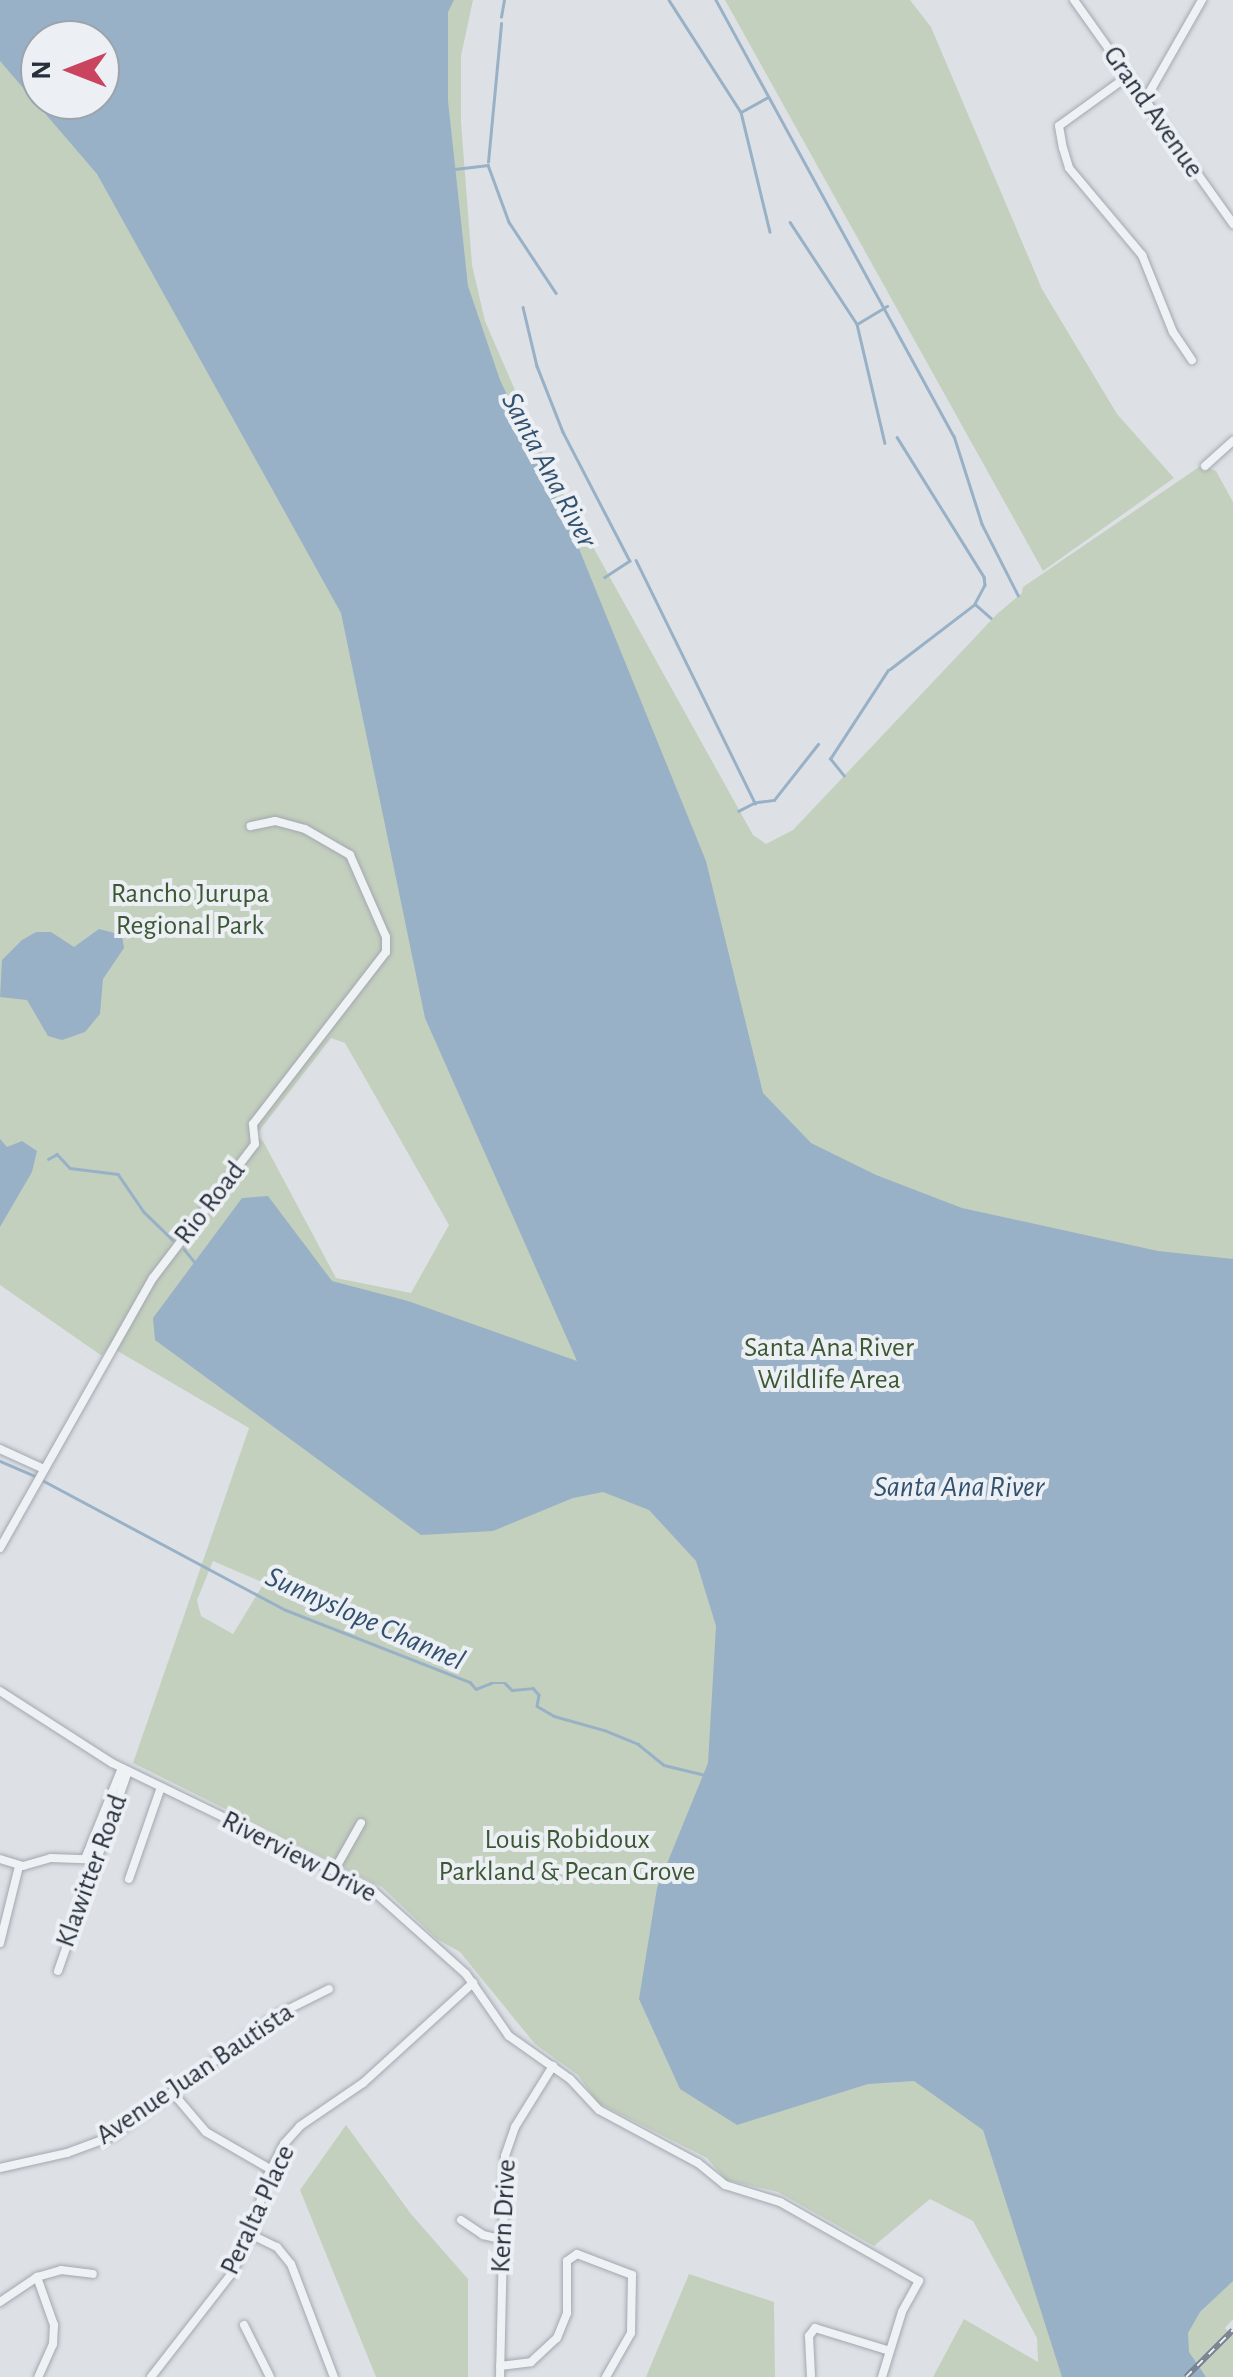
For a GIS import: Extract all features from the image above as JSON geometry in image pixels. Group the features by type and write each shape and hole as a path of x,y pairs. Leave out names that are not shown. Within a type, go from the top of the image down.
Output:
{"street":[{"name":"Grand Avenue","path":"1074,0 1233,224"},
{"path":"1144,100 1202,0"},
{"path":"1128,76 1059,126 1069,168 1142,255 1173,332 1192,360"},
{"path":"1204,466 1233,441"},
{"name":"Rio Road","path":"0,1548 152,1278 255,1144 253,1124 386,952 386,937 350,855 305,829 276,822 251,826"},
{"path":"0,1450 41,1475"},
{"name":"Riverview Drive","path":"0,1691 125,1770 382,1898 472,1983 500,2027 553,2066 599,2110 698,2164 724,2185 780,2202 918,2280 902,2312 890,2352"},
{"name":"Klawitter Road","path":"58,1971 91,1858 125,1770"},
{"path":"130,1878 161,1788"},
{"path":"334,1871 361,1823"},
{"path":"0,1859 19,1866 91,1858"},
{"path":"0,1943 19,1866"},
{"name":"Peralta Place","path":"152,2377 232,2272 252,2235 270,2168 300,2126 363,2082 472,1983"},
{"name":"Avenue Juan Bautista","path":"0,2168 66,2153 112,2136 277,2015 329,1989"},
{"name":"Kern Drive","path":"500,2377 500,2239 507,2146 553,2066"},
{"path":"172,2092 206,2132 270,2168"},
{"path":"461,2220 482,2235 500,2239"},
{"path":"252,2235 277,2246 291,2264 334,2377"},
{"path":"500,2366 531,2362 557,2338 567,2313 570,2256 632,2275 631,2333 606,2377"},
{"path":"0,2302 37,2277 60,2270 93,2274"},
{"path":"37,2277 54,2325 48,2361 38,2377"},
{"path":"244,2325 270,2377"},
{"path":"811,2377 809,2336 814,2328 890,2352 882,2377"}],"green space":[{"name":"Santa Ana River Wildlife Area","path":"0,0 473,0 461,56 461,122 472,265 485,321 548,466 753,835 766,844 793,830 997,614 1022,593 1023,587 1202,465 1216,471 1233,502 1233,2319 1225,2328 1233,2336 1233,2377 933,2377 964,2319 1038,2362 1037,2338 973,2221 930,2199 874,2246 778,2192 726,2180 707,2158 598,2103 578,2075 535,2044 460,1952 437,1939 382,1887 133,1763 249,1428 109,1346 102,1356 0,1285","holes":["331,1038 345,1043 449,1225 411,1293 336,1278 263,1141 256,1135","213,1561 264,1583 233,1634 201,1616 197,1600"]},
{"path":"725,0 910,0 931,27 1042,289 1117,414 1174,478 1043,571"},
{"path":"346,2125 411,2214 468,2279 468,2377 376,2377 300,2190"},
{"path":"689,2274 774,2302 775,2377 646,2377"}],"water":[{"name":"Santa Ana River","path":"0,0 454,0 448,12 448,101 468,286 500,380 571,529 706,861 763,1093 811,1143 876,1175 962,1208 1158,1251 1233,1259 1233,2281 1200,2312 1188,2333 1189,2352 1206,2377 1062,2377 983,2130 914,2081 868,2084 737,2125 680,2089 639,1999 657,1888 708,1763 716,1626 696,1561 649,1510 603,1492 573,1498 493,1531 421,1535 155,1340 153,1318 242,1198 268,1196 332,1281 408,1301 577,1361 425,1018 341,613 97,174 51,120 120,120 120,20 20,20 20,84 0,61"},
{"path":"99,929 122,935 124,948 103,979 100,1014 85,1032 62,1040 48,1036 27,1000 0,997 2,960 22,940 36,932 51,932 74,947"},
{"path":"0,1139 7,1147 22,1141 37,1151 32,1172 0,1227"}],"waterway":[{"path":"501,17 504,0"},
{"path":"669,0 741,112 768,97"},
{"path":"716,0 954,436 982,524 1018,595"},
{"path":"488,162 501,24"},
{"path":"741,112 770,232"},
{"path":"455,169 488,165 509,222 556,293"},
{"path":"790,222 857,324 887,306"},
{"path":"523,307 537,366 563,432 630,561 605,577"},
{"path":"857,324 885,443"},
{"path":"897,437 984,577 985,585 975,604 991,618"},
{"path":"636,560 755,803 739,811"},
{"path":"890,669 975,604"},
{"path":"844,776 830,759 888,670"},
{"path":"757,802 774,800 818,744"},
{"path":"48,1159 57,1154 70,1168 118,1174 144,1212 173,1240"},
{"path":"184,1249 196,1264"},
{"name":"Sunnyslope Channel","path":"0,1461 35,1476"},
{"name":"Sunnyslope Channel","path":"44,1481 286,1610 470,1682 476,1689 491,1683 505,1683 512,1690 533,1688 539,1695 537,1706 554,1716 638,1744 664,1765 705,1775"}],"railway":[{"path":"1186,2377 1233,2330"}],"park label":[{"name":"Rancho Jurupa Regional Park","path":"190,910"},
{"name":"Louis Robidoux Parkland & Pecan Grove","path":"567,1856"}]}
